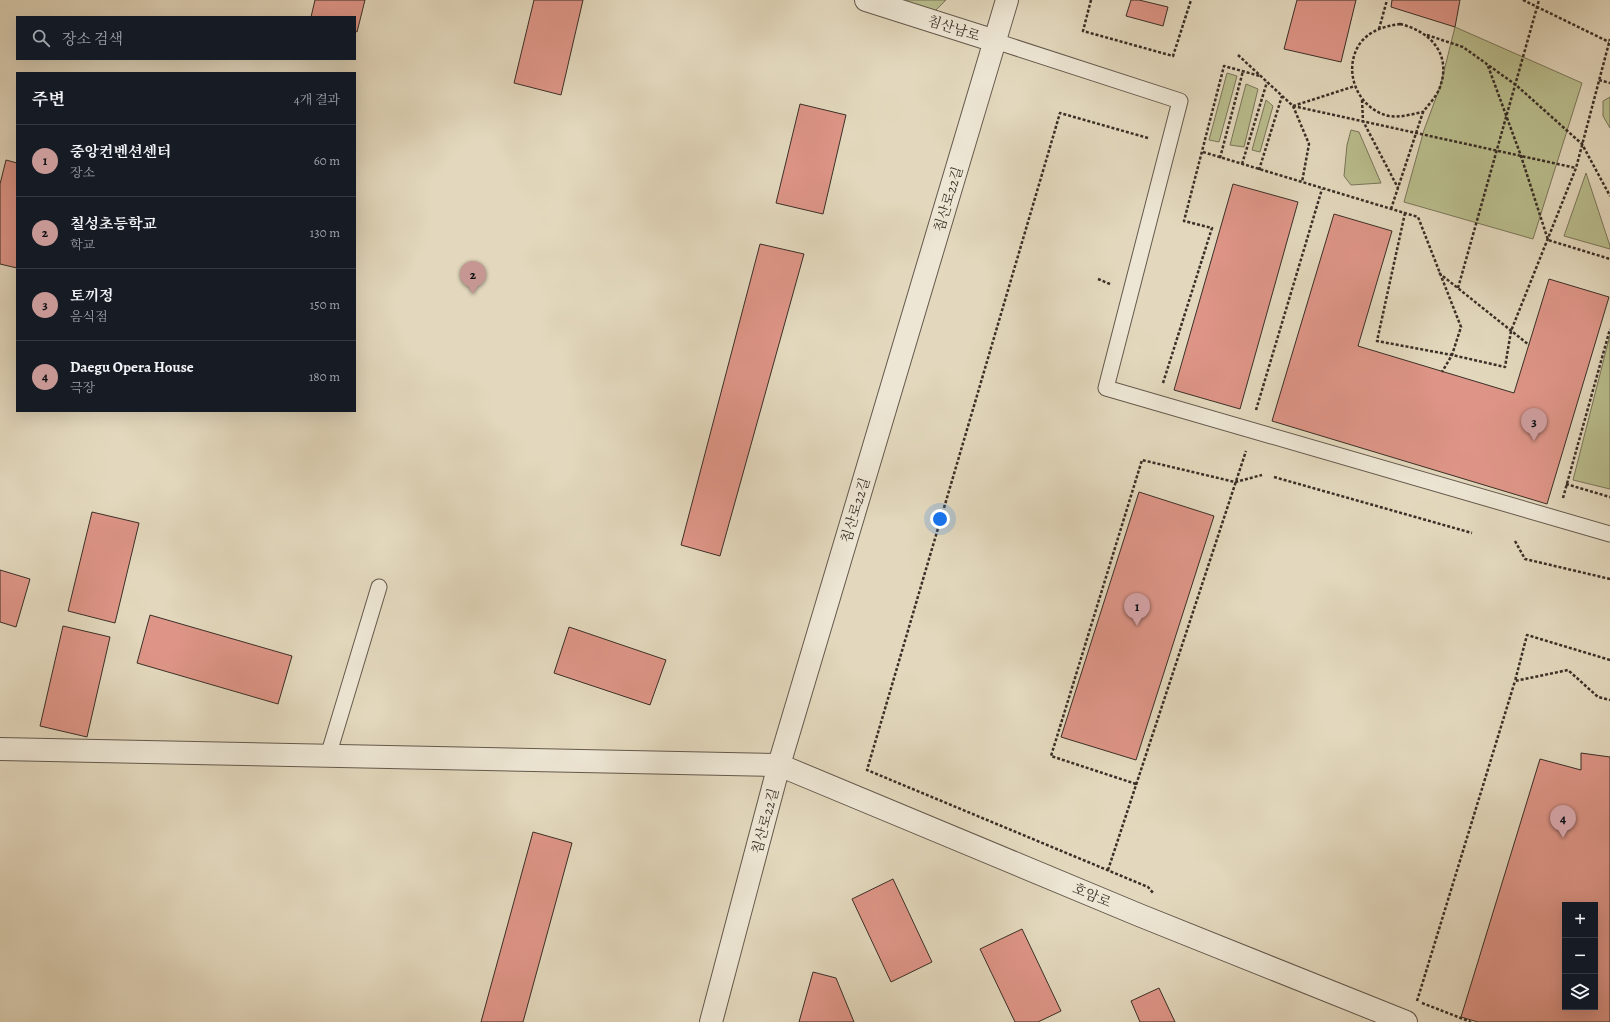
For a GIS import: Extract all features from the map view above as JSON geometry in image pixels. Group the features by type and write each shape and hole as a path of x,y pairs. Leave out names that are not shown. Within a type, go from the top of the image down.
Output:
{"street":[{"name":"침산남로","path":"866,0 995,41"},
{"name":"침산로22길","path":"711,1022 779,765 1007,0"},
{"path":"0,749 779,765"},
{"name":"호암로","path":"779,765 1132,912 1406,1022"}],"lane":[{"path":"995,41 1180,100 1106,388 1610,534"},
{"path":"328,756 379,587"}],"path":[{"path":"1091,0 1083,31 1173,56 1191,0"},
{"path":"1379,29 1387,0"},
{"path":"1405,214 1377,341 1452,355 1504,367 1511,331 1576,168 1610,40 1523,0"},
{"path":"1458,288 1539,0"},
{"path":"1398,188 1363,121 1362,100 1355,86 1352,71 1355,55 1361,42 1372,32 1386,26 1400,24 1414,27 1427,35 1463,47 1516,85 1582,144 1610,196"},
{"path":"1391,209 1423,112 1440,87 1444,73 1442,58 1436,45 1427,35"},
{"path":"1238,55 1293,106 1309,144 1302,182"},
{"path":"1488,65 1522,156 1548,240"},
{"path":"1163,386 1212,228 1184,221 1224,66 1260,76"},
{"path":"1220,158 1243,72"},
{"path":"1599,80 1610,83"},
{"path":"1242,164 1267,82"},
{"path":"1293,106 1355,86"},
{"path":"1259,170 1282,96"},
{"path":"1362,100 1375,110 1389,116 1405,116 1423,112"},
{"path":"1293,106 1576,168"},
{"path":"1146,145 1148,137 1060,113 866,770 1148,887 1158,898"},
{"path":"1203,152 1418,217 1460,327 1452,355 1442,372"},
{"path":"1256,411 1322,189"},
{"path":"1548,240 1610,259"},
{"path":"1439,272 1529,345"},
{"path":"1098,279 1110,284 1112,277"},
{"path":"1561,502 1610,329"},
{"path":"1108,870 1248,444"},
{"path":"1136,784 1051,756 1142,460 1235,482 1262,476"},
{"path":"1274,477 1472,532"},
{"path":"1566,484 1610,497"},
{"path":"1515,542 1525,559 1610,579"},
{"path":"1417,1001 1515,681 1527,635 1610,660"},
{"path":"1515,681 1568,670 1598,697 1610,700"},
{"path":"1410,999 1471,1022"}],"green space":[{"path":"866,0 946,0 927,19"},
{"path":"1455,27 1582,83 1533,239 1404,202 1424,130 1440,87"},
{"path":"1227,73 1237,76 1219,142 1209,140"},
{"path":"1246,84 1258,89 1244,147 1230,145"},
{"path":"1610,97 1610,128 1603,116 1603,101"},
{"path":"1266,100 1273,106 1260,152 1252,150"},
{"path":"1351,130 1359,132 1381,183 1351,185 1344,176 1347,145"},
{"path":"1586,173 1610,246 1610,249 1564,236"},
{"path":"1610,335 1610,489 1573,480"}],"building":[{"path":"315,0 365,0 357,32 356,16 311,16"},
{"path":"534,0 583,0 561,95 514,83"},
{"path":"1131,0 1139,0 1168,7 1163,26 1126,16"},
{"path":"1297,0 1356,0 1341,62 1284,49"},
{"path":"1392,0 1460,0 1455,27 1391,7"},
{"path":"800,104 846,115 823,214 776,203"},
{"path":"6,160 16,163 16,268 0,264 0,184"},
{"path":"1233,184 1298,202 1240,409 1174,390"},
{"path":"1334,214 1392,231 1358,346 1514,393 1549,279 1609,297 1547,504 1272,421"},
{"path":"760,244 804,254 720,556 681,545"},
{"path":"1139,492 1214,516 1136,760 1061,737"},
{"path":"92,512 139,523 115,623 68,611"},
{"path":"0,570 30,579 16,627 0,622"},
{"path":"150,615 292,656 278,704 137,663"},
{"path":"63,626 110,637 87,737 40,726"},
{"path":"569,627 666,660 650,705 554,673"},
{"path":"1581,753 1610,757 1610,1022 1478,1022 1461,1017 1540,759 1581,770"},
{"path":"533,832 572,843 523,1022 481,1022"},
{"path":"893,879 932,962 891,982 852,899"},
{"path":"1022,929 1061,1011 1038,1022 1015,1022 980,949"},
{"path":"813,972 836,978 854,1022 799,1022"},
{"path":"1159,988 1175,1022 1140,1022 1131,1001"}],"place":[{"name":"칠성초등학교","path":"473,294"},
{"name":"토끼정","path":"1534,441"},
{"name":"중앙컨벤션센터","path":"1137,626"},
{"name":"Daegu Opera House","path":"1563,838"}]}
